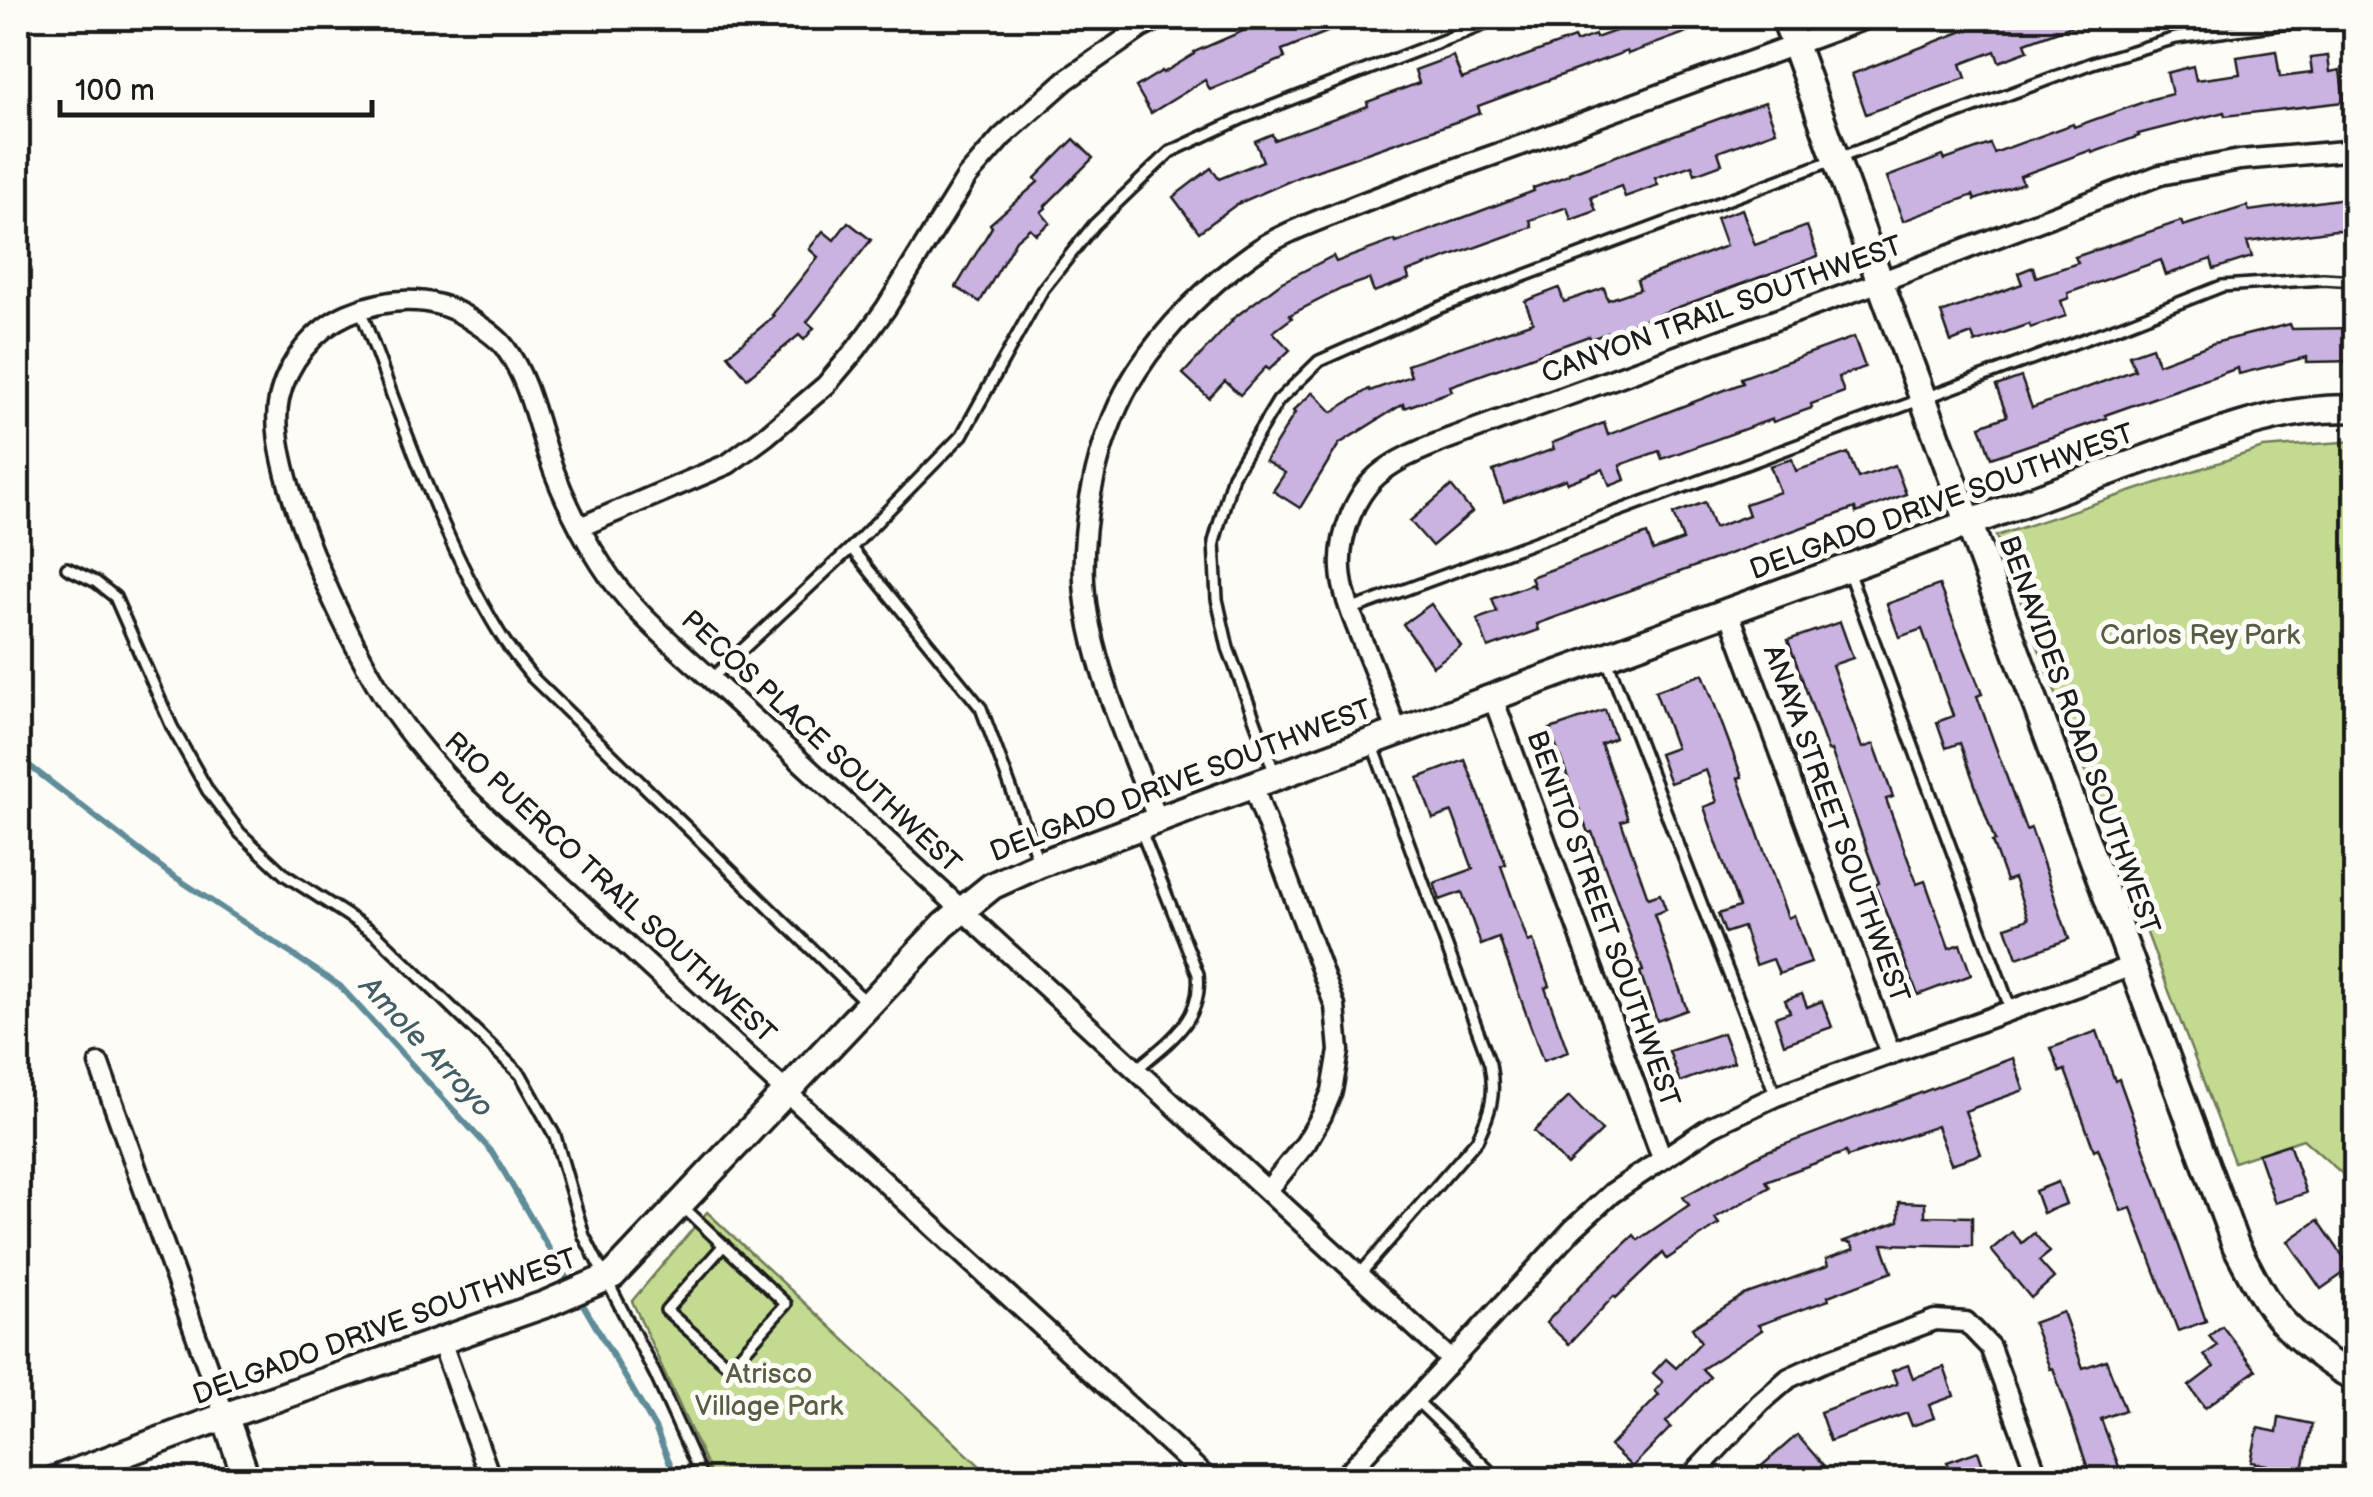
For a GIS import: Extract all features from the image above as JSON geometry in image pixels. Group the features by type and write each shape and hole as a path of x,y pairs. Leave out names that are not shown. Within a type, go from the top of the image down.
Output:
{"street":[{"path":"580,527 728,464 826,385 886,308 967,177 1002,137 1066,80 1140,28 1161,18"},
{"name":"BENAVIDES ROAD SOUTHWEST","path":"1786,18 2236,1246 2281,1320 2342,1372 2356,1378"},
{"path":"1149,823 1089,616 1086,536 1106,436 1136,373 1168,330 1254,252 1295,230 1868,18"},
{"name":"CANYON TRAIL SOUTHWEST","path":"1397,731 1350,610 1340,568 1349,518 1364,491 1381,472 1446,440 2160,175 2240,160 2356,150"},
{"name":"RIO PUERCO TRAIL SOUTHWEST","path":"505,346 462,314 436,303 384,302 337,319 316,336 287,374 278,402 282,464 339,614 388,704 425,754 465,796 1210,1480"},
{"name":"PECOS PLACE SOUTHWEST","path":"505,346 523,381 565,498 616,587 710,679 1450,1359"},
{"name":"DELGADO DRIVE SOUTHWEST","path":"54,1480 546,1304 609,1277 961,908 992,886 1040,864 1372,740 2235,427 2333,408 2356,408"},
{"name":"ANAYA STREET SOUTHWEST","path":"1729,612 1891,1054"},
{"name":"BENITO STREET SOUTHWEST","path":"1493,698 1662,1158"},
{"path":"1264,781 1335,1006 1339,1052 1332,1091 1322,1115 1306,1143 1268,1190"},
{"path":"1340,1480 1572,1229 1612,1193 1662,1158 1712,1126 1776,1096 2132,966"},
{"path":"100,1064 247,1480"},
{"path":"1688,1480 1760,1403 1789,1378 1935,1320 1966,1322 1990,1347 2039,1480"},
{"path":"441,1341 491,1480"},
{"path":"2352,1480 2356,1468"}],"lane":[{"path":"710,679 851,548 962,435 1043,290 1094,225 1170,152 1262,110 1501,18"},
{"path":"1264,781 1217,600 1214,542 1232,475 1278,401 1319,361 1441,306 2092,63 2176,38 2288,22 2356,24"},
{"path":"1350,610 2222,286 2322,279 2356,282"},
{"path":"360,309 456,555 501,637 544,689 868,1004"},
{"path":"851,548 980,708 1040,864"},
{"path":"67,568 96,582 115,597 172,727 208,790 240,833 285,875 376,934 521,1075 554,1136 584,1236 609,1277 617,1304 655,1374 703,1480"},
{"path":"1847,568 2011,1010"},
{"path":"1606,658 1776,1096"},
{"path":"1360,1274 1476,1140 1489,1115 1494,1088 1490,1064 1372,740"},
{"path":"1135,1070 1183,1029 1200,996 1198,974 1149,823"},
{"path":"681,1205 724,1245 786,1304 730,1367 666,1310 724,1245"},
{"path":"1414,1399 1499,1480"}],"green space":[{"name":"Carlos Rey Park","path":"2355,441 2355,1185 2303,1139 2234,1162 1996,536 2263,448"},
{"name":"Atrisco Village Park","path":"707,1212 994,1479 713,1479 632,1301"}],"building":[{"path":"1273,18 1362,18 1282,50 1285,58 1210,90 1205,80 1151,113 1136,87 1194,52"},
{"path":"1652,18 1720,20 1478,106 1480,113 1301,176 1237,204 1199,232 1173,197 1211,168 1219,179 1263,161 1255,141 1272,134 1274,140 1419,83 1415,70 1453,56 1462,79 1574,38 1576,42 1595,35 1596,38"},
{"path":"1982,18 2089,20 2025,43 2028,51 1999,62 1995,51 1961,64 1966,78 1866,114 1852,74 1984,23"},
{"path":"2276,51 2280,77 2312,73 2310,58 2328,56 2330,72 2340,70 2344,102 2225,116 2224,112 2138,134 2020,176 2023,183 1975,200 1973,195 1903,221 1887,177 1990,144 1994,153 2172,94 2167,73 2193,66 2196,80 2240,74 2237,57"},
{"path":"1765,102 1776,131 1718,152 1722,164 1695,174 1692,165 1655,178 1658,185 1625,197 1621,186 1591,197 1596,211 1571,220 1567,207 1530,220 1532,227 1407,272 1409,279 1374,292 1369,279 1290,315 1292,318 1273,332 1290,350 1269,370 1266,367 1240,395 1225,381 1209,398 1183,374 1231,320 1282,282 1333,256 1336,262 1395,240 1396,243 1534,191 1533,188 1569,173"},
{"path":"1074,139 1093,158 1041,212 1050,223 1036,234 1030,228 1016,240 980,302 956,287 992,227 990,224 1038,182 1035,178"},
{"path":"2356,199 2356,231 2335,230 2247,242 2252,257 2214,269 2211,259 2166,275 2161,260 2068,293 2069,298 2061,301 2066,316 2030,328 2029,324 1975,343 1972,334 1951,342 1941,313 2022,284 2018,273 2033,267 2036,277 2078,263 2075,257 2181,221 2183,226 2247,206 2249,211"},
{"path":"1742,209 1755,245 1807,226 1818,256 1450,386 1452,391 1404,408 1403,404 1339,444 1300,508 1273,491 1285,473 1265,461 1293,411 1313,392 1332,412 1369,389 1411,376 1407,365 1533,322 1525,301 1559,288 1564,302 1604,288 1608,300 1640,289 1637,280 1726,246 1716,218"},
{"path":"848,222 871,240 807,322 814,328 804,340 799,335 747,378 728,355 774,316 818,257 809,249 823,231 834,240"},
{"path":"2290,324 2292,329 2356,328 2356,361 2307,362 2307,357 2239,374 2238,368 1991,458 1980,426 2007,416 1996,386 2021,377 2032,408 2135,370 2129,355 2152,347 2158,364 2214,343"},
{"path":"1854,337 1865,367 1838,377 1844,392 1811,404 1812,408 1662,459 1659,451 1620,465 1625,480 1610,486 1603,469 1504,502 1493,471 1554,449 1552,443 1604,423 1608,435 1743,383 1741,378"},
{"path":"1848,453 1858,478 1895,465 1906,494 1856,513 1855,508 1537,624 1539,630 1488,648 1477,619 1497,612 1492,599 1532,584 1535,588 1531,577 1647,534 1653,551 1683,540 1673,514 1705,502 1714,528 1749,515 1745,504 1780,492 1770,466 1792,459 1796,471"},
{"path":"1451,486 1472,512 1432,546 1410,521"},
{"path":"1939,585 2069,939 2017,958 2006,927 2028,919 2014,878 2006,881 1960,743 1946,748 1937,722 1953,716 1922,629 1899,637 1887,604"},
{"path":"1431,604 1461,646 1433,666 1403,624"},
{"path":"1840,622 1853,658 1832,665 1862,748 1874,744 1893,797 1886,799 1917,884 1925,881 1949,948 1960,944 1971,975 1918,995 1788,640"},
{"path":"1703,674 1788,918 1794,915 1811,963 1779,974 1773,959 1756,965 1743,927 1725,933 1718,914 1739,907 1704,807 1717,802 1706,770 1670,783 1659,754 1676,748 1655,691"},
{"path":"1605,710 1615,738 1601,744 1628,819 1621,821 1648,898 1660,894 1666,910 1654,914 1687,1010 1657,1021 1640,972 1643,971 1550,729"},
{"path":"1465,760 1506,864 1501,866 1528,942 1533,940 1550,986 1545,988 1568,1052 1543,1061 1499,938 1481,945 1462,892 1440,900 1434,883 1473,869 1452,812 1433,819 1418,778"},
{"path":"1802,994 1807,1007 1822,1001 1832,1027 1784,1044 1775,1017 1790,1012 1785,1000"},
{"path":"2097,1031 2115,1081 2119,1079 2206,1321 2178,1331 2131,1208 2121,1211 2065,1070 2060,1072 2051,1048"},
{"path":"1723,1033 1734,1062 1680,1082 1669,1051"},
{"path":"2013,1058 2024,1090 1965,1111 1981,1154 1951,1164 1937,1126 1847,1157 1846,1152 1766,1181 1770,1187 1715,1218 1719,1224 1667,1259 1663,1253 1614,1296 1569,1344 1546,1323 1634,1235 1638,1240 1689,1205 1683,1197 1765,1152"},
{"path":"1569,1097 1602,1131 1567,1165 1534,1131"},
{"path":"2289,1144 2306,1193 2275,1203 2258,1154"},
{"path":"2058,1182 2066,1204 2043,1213 2035,1191"},
{"path":"1899,1202 1925,1203 1925,1216 1972,1217 1972,1246 1882,1244 1892,1272 1758,1325 1762,1330 1702,1369 1710,1377 1666,1422 1671,1427 1632,1467 1610,1446 1659,1395 1655,1391 1663,1382 1653,1373 1666,1359 1676,1368 1701,1342 1692,1328 1744,1295 1828,1266 1826,1259 1854,1249 1851,1243 1842,1242 1899,1221"},
{"path":"2318,1220 2351,1268 2321,1289 2288,1241"},
{"path":"2012,1232 2022,1243 2034,1233 2050,1252 2039,1261 2054,1278 2031,1298 1991,1250"},
{"path":"2063,1312 2083,1368 2106,1360 2125,1410 2101,1419 2124,1480 2092,1480 2033,1323"},
{"path":"2222,1326 2256,1370 2205,1408 2189,1386 2214,1367 2204,1355 2217,1346 2209,1336"},
{"path":"1908,1365 1913,1378 1944,1367 1954,1396 1929,1405 1934,1418 1912,1426 1907,1413 1830,1441 1820,1412 1897,1384 1892,1371"},
{"path":"2279,1417 2312,1424 2301,1480 2265,1480 2267,1465 2251,1462 2258,1428 2277,1432"},
{"path":"1797,1435 1824,1466 1809,1480 1766,1480 1757,1470"},
{"path":"1978,1451 1988,1480 1954,1480 1947,1462"}],"waterway":[{"name":"Amole Arroyo","path":"18,757 166,871 340,986 493,1153 571,1286"},
{"name":"Amole Arroyo","path":"578,1296 655,1428 677,1480"}]}
